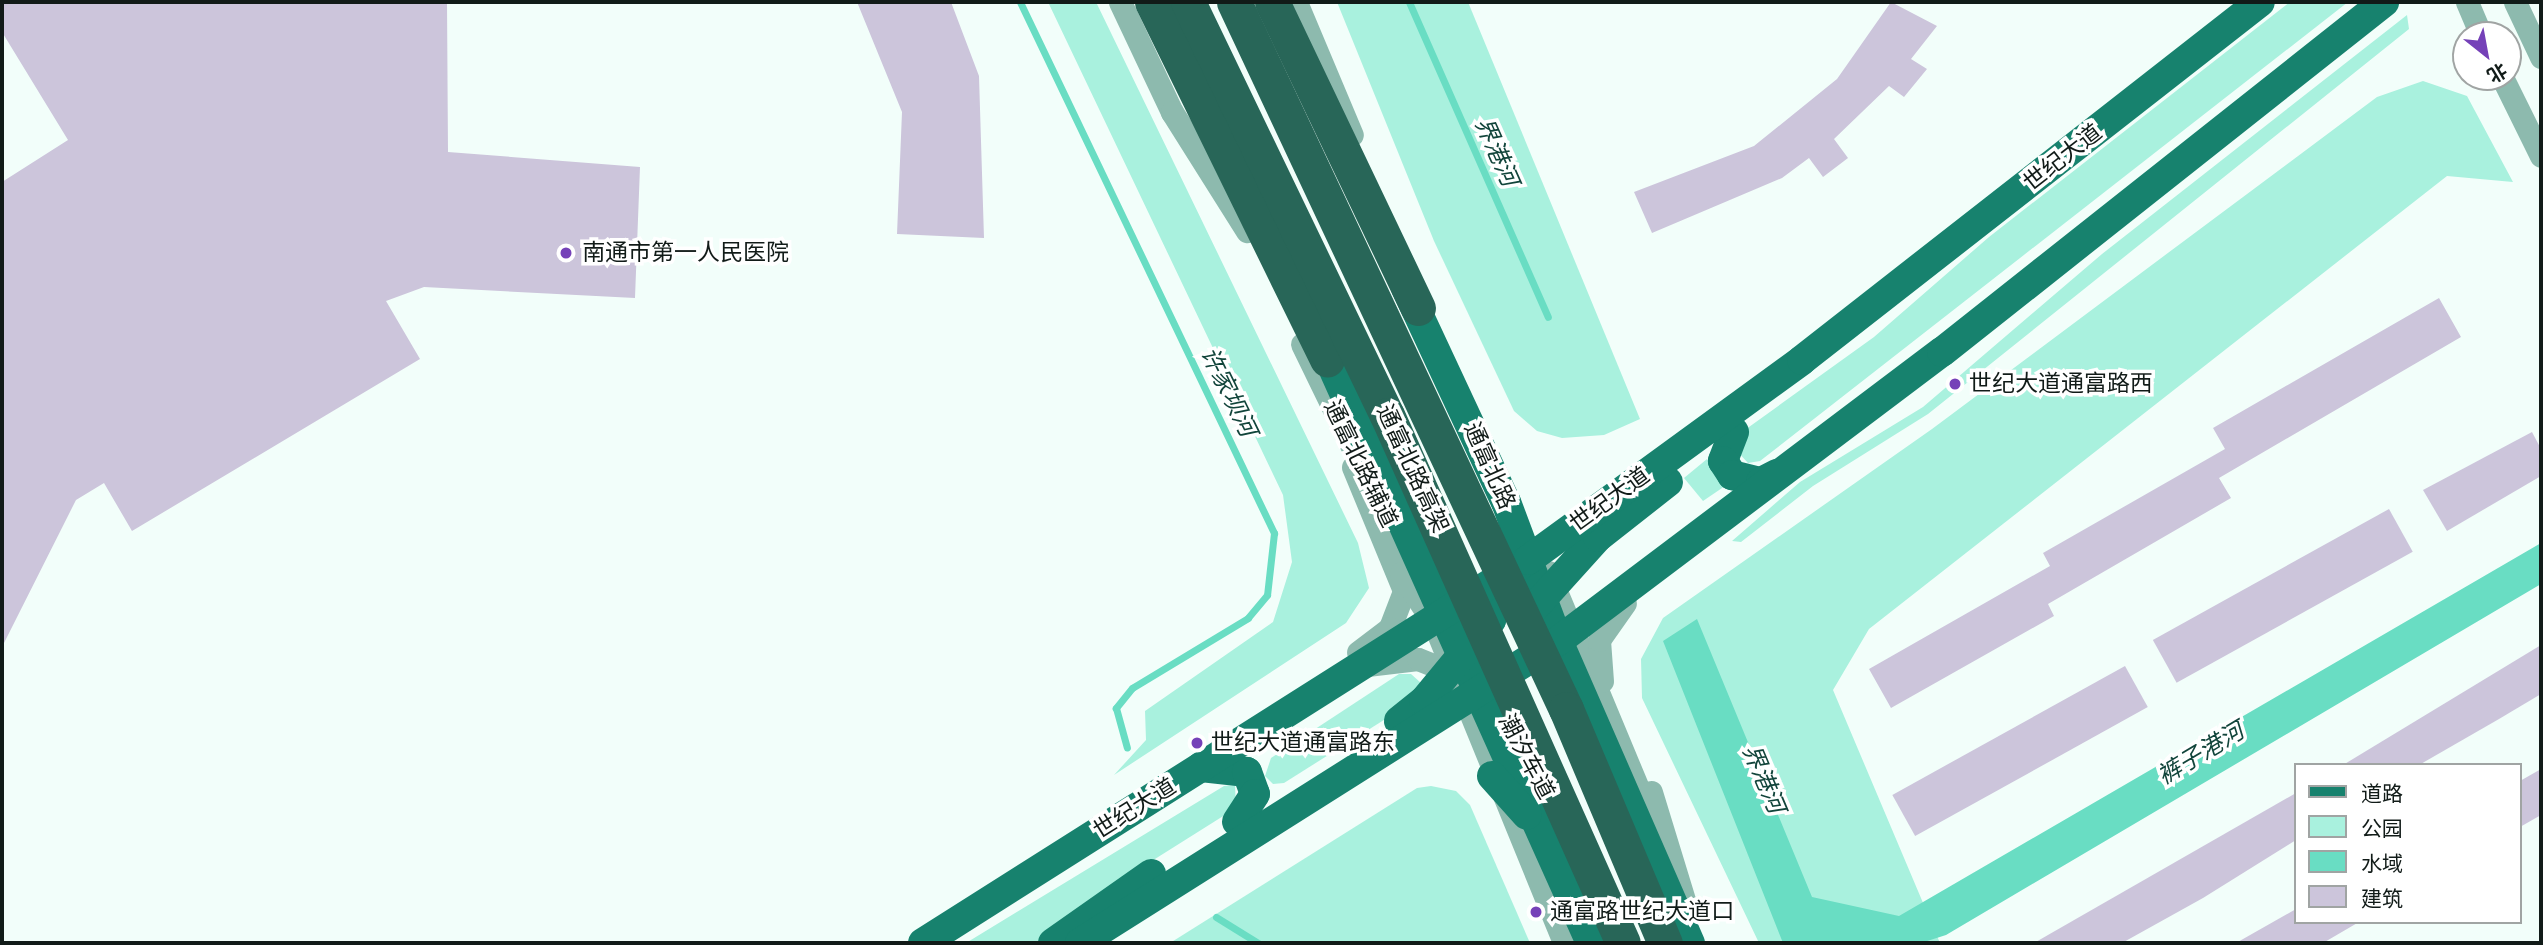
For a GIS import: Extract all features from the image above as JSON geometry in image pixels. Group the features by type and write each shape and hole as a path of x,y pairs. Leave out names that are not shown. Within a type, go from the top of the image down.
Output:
{"highway":[{"path":"1152,2 1247,215 1326,359"},
{"name":"通富北路高架","path":"1188,2 1387,415 1623,943"},
{"name":"通富北路高架","path":"1234,2 1561,697 1665,943"},
{"path":"1272,2 1418,308"}],"main road":[{"path":"1166,2 1286,244 1326,359 1457,664 1471,694 1507,748 1537,851"},
{"name":"通富北路","path":"1259,2 1367,223 1418,308 1477,423 1511,499 1524,562 1547,590 1690,943"},
{"name":"世纪大道","path":"923,943 1439,619 1524,562 1980,222 2260,2"},
{"path":"1080,943 1565,636 1824,442 2384,2"},
{"path":"1591,943 1537,851 1522,808 1507,748 1511,670 1547,590 1598,537 1865,333 1980,222"},
{"path":"1477,423 1511,499"},
{"path":"1734,432 1724,446 1732,475 1761,482 1783,472"},
{"path":"1053,943 1100,906 1397,723 1457,664 1491,620 1524,562"},
{"path":"1211,760 1247,772 1255,794 1237,822"}],"street":[{"name":"通富北路辅道","path":"1120,2 1172,112 1247,215 1344,430 1439,619"},
{"path":"1296,2 1477,423"},
{"path":"2467,2 2475,21"},
{"path":"2515,2 2541,57"},
{"path":"2509,91 2541,156"},
{"path":"1211,760 1285,697 1390,628 1404,591 1398,567 1353,468 1326,359"},
{"path":"1696,943 1664,821 1605,689 1597,662 1608,620 1824,442"},
{"path":"1398,567 1439,619"},
{"path":"1565,636 1605,689"},
{"path":"1565,636 1705,943"},
{"path":"1364,666 1418,659 1457,664"},
{"name":"潮汐车道","path":"1471,694 1507,748 1612,943"},
{"path":"1537,851 1564,943"}],"green space":[{"path":"1048,2 1096,2 1358,543 1369,588 1346,623 1114,775 1146,740 1145,711 1273,622 1292,562 1283,495"},
{"path":"1337,2 1468,2 1640,419 1604,435 1562,438 1537,431 1514,411 1434,241"},
{"path":"2290,2 2348,2 1760,461 1748,463 1736,450 1742,432 1874,337 1989,237"},
{"path":"2407,15 2409,29 1928,414 1813,486 1741,542 1732,541 1800,482 1923,407 2102,254"},
{"path":"2423,81 2467,96 2513,182 2447,176 1869,629 1833,690 1940,943 1759,943 1642,698 1641,659 1663,618 1932,429 2377,97"},
{"path":"1707,459 1725,486 1703,501 1684,478"},
{"path":"1399,674 1411,674 1421,683 1414,701 1284,783 1273,784 1265,776 1271,758"},
{"path":"1235,785 1236,808 1120,881 1044,943 966,943 1224,786"},
{"path":"1431,786 1456,791 1470,805 1530,943 1170,943 1417,788"}],"water":[{"name":"裤子港河","path":"2541,543 2541,584 1946,935 1921,943 1783,943 1663,641 1697,619 1812,897 1899,916"}],"building":[{"path":"2,2 447,2 448,152 640,167 635,298 424,287 386,301 420,359 132,531 104,483 76,500 2,647 2,182 68,140 2,32"},
{"path":"857,2 951,2 979,76 984,238 897,234 902,112"},
{"path":"1891,2 1937,26 1911,59 1927,69 1904,97 1889,86 1834,139 1848,158 1823,177 1809,158 1782,178 1652,233 1634,192 1754,146 1837,79"},
{"path":"2439,298 2461,337 2219,478 2231,498 2048,604 2054,616 1891,708 1869,669 2050,566 2043,553 2225,449 2213,428"},
{"path":"2532,432 2541,449 2541,476 2447,531 2423,490"},
{"path":"2389,509 2413,552 2177,683 2153,640"},
{"path":"2541,645 2541,694 2422,763 2346,763"},
{"path":"2125,666 2148,707 1915,836 1892,795"},
{"path":"2541,769 2541,815 2522,826 2522,780"},
{"path":"2294,794 2294,841 2203,898 2122,943 2034,943"},
{"path":"2294,910 2294,924 2356,924 2323,943 2236,943"}],"waterway":[{"name":"许家坝河","path":"1020,2 1274,533 1267,595 1248,618 1132,688 1116,708 1127,748"},
{"name":"界港河","path":"1409,2 1548,317"},
{"name":"许家坝河","path":"1216,917 1258,943"}],"place":[{"name":"南通市第一人民医院","path":"566,253"},
{"name":"世纪大道通富路西","path":"1955,384"},
{"name":"世纪大道通富路东","path":"1197,743"},
{"name":"通富路世纪大道口","path":"1536,912"}]}
